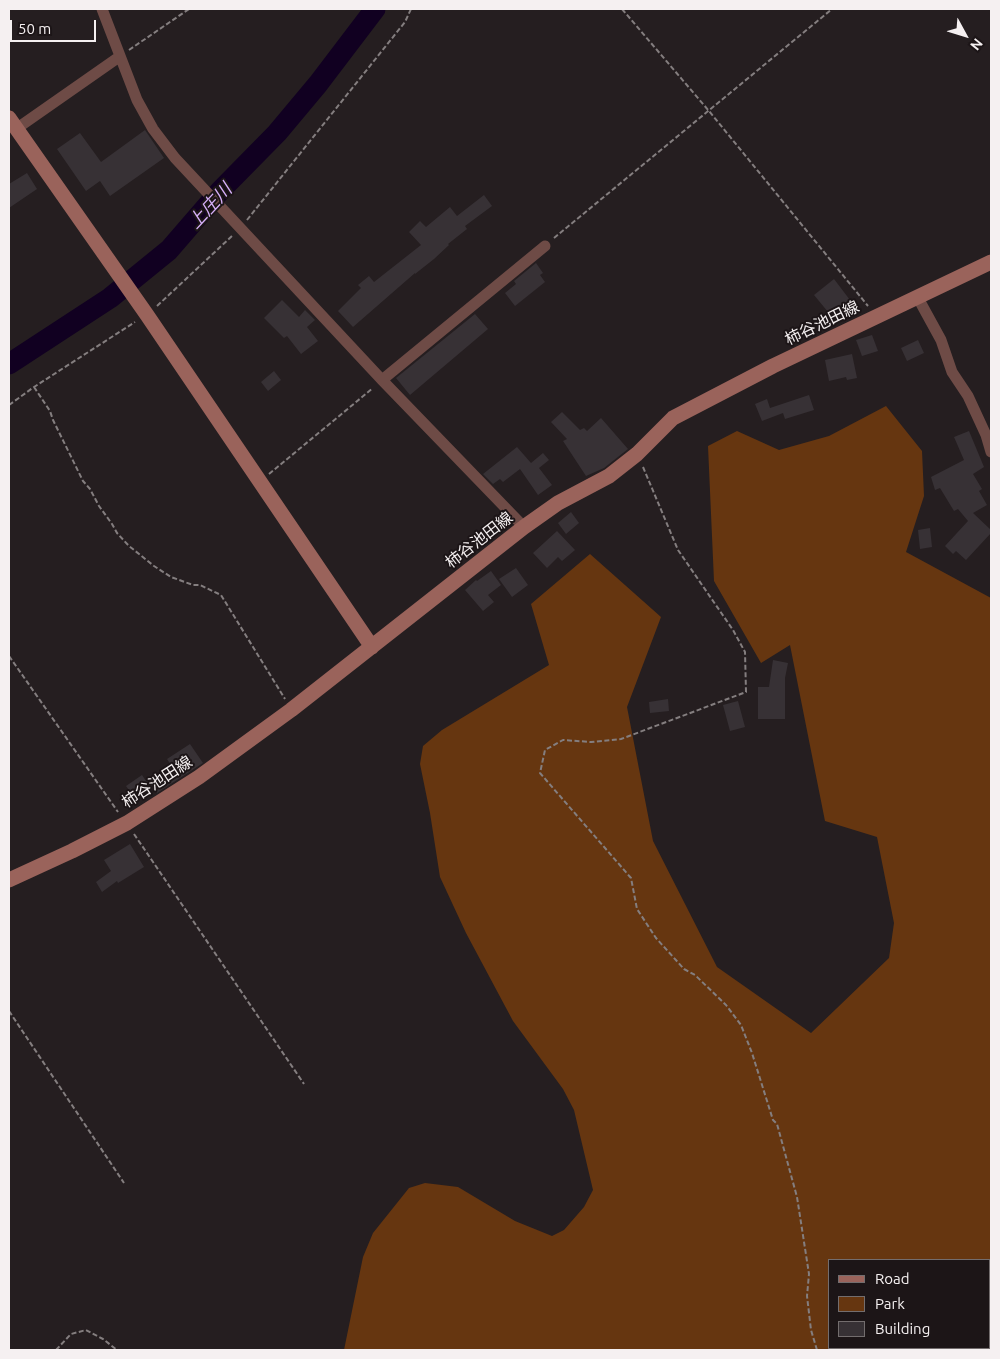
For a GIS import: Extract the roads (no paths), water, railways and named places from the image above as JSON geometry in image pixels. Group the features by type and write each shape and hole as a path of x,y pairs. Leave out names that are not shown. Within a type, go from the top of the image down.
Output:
{"main road":[{"path":"13,124 147,315 372,646"},
{"name":"柿谷池田線","path":"9,880 72,852 127,823 199,777 291,710 524,527 558,503 609,476 637,454 674,418 773,366 991,262"}],"street":[{"path":"102,9 137,100 153,129 175,158 382,380 524,527"},
{"path":"13,124 119,57"},
{"path":"382,380 545,246"},
{"path":"918,298 941,340 952,372 971,404 986,435 991,452"}],"waterway":[{"name":"上庄川","path":"9,364 110,298 169,250 220,191 277,133 318,84 375,9"}]}
